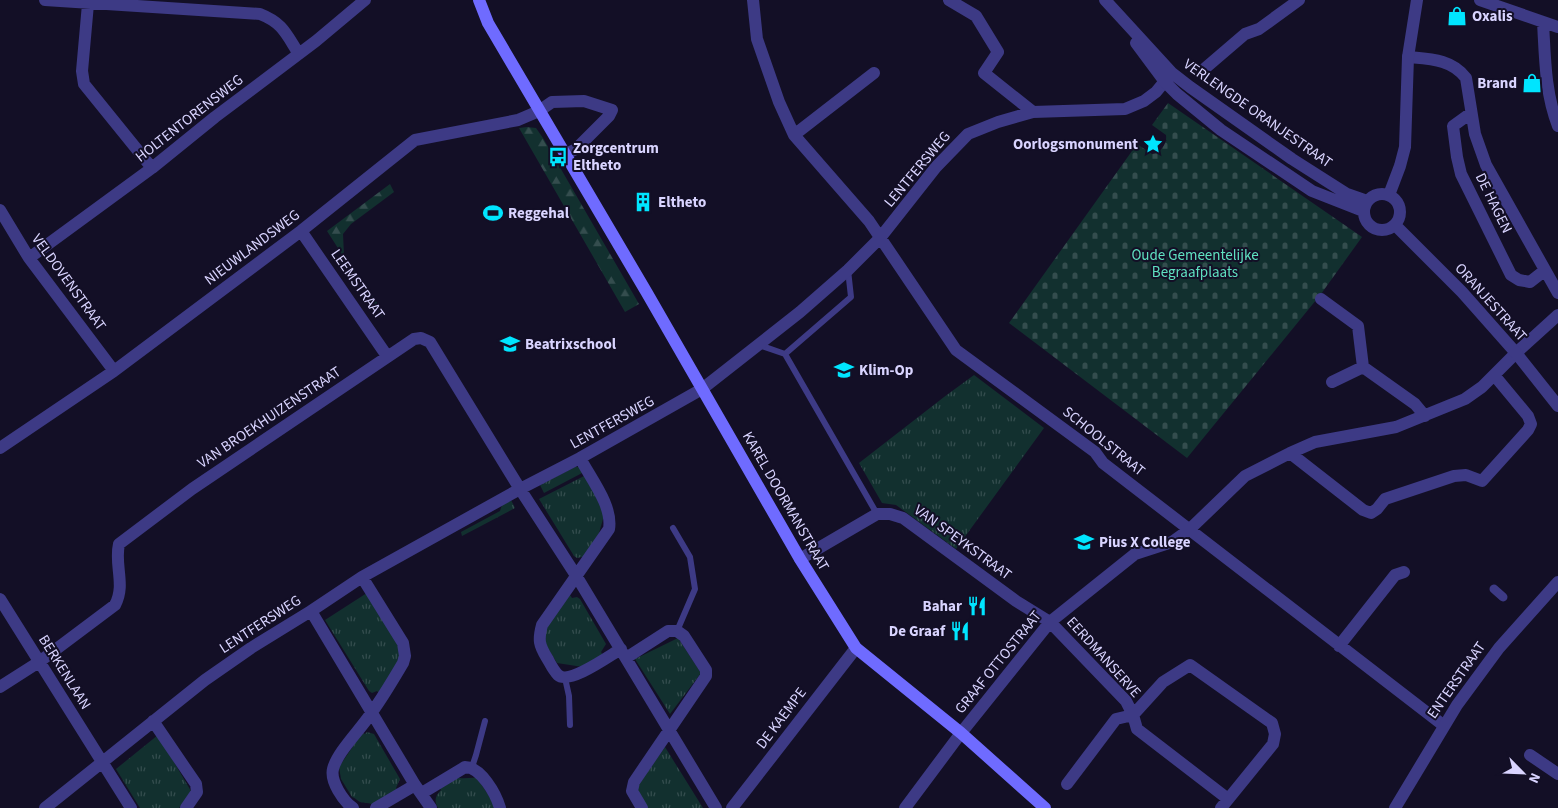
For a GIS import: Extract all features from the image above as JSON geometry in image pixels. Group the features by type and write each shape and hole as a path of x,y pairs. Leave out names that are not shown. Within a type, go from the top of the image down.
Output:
{"main road":[{"name":"KAREL DOORMANSTRAAT","path":"479,0 488,24 566,154 800,559 856,648 961,733 1045,808"}],"street":[{"path":"45,0 260,14 271,18 281,25 299,54"},
{"name":"HOLTENTORENSWEG","path":"29,258 152,168 215,117 322,37 365,0"},
{"name":"SCHOOLSTRAAT","path":"753,0 756,39 779,102 794,135 868,221 956,350 1094,452 1103,463 1443,726"},
{"path":"948,0 976,16 998,52 984,73 1033,112"},
{"name":"VERLENGDE ORANJESTRAAT","path":"1105,0 1119,15 1133,40 1168,77 1177,94 1221,130 1312,191 1365,206"},
{"path":"1203,70 1245,34 1259,29 1299,0"},
{"path":"1389,195 1405,146 1408,57 1415,0"},
{"path":"1480,0 1558,26"},
{"path":"88,4 82,71 84,84 152,168"},
{"path":"1543,22 1547,83 1550,103 1558,126"},
{"name":"DE HAGEN","path":"1408,57 1440,60 1461,71 1466,78 1476,139 1486,165 1558,293"},
{"path":"794,135 874,73"},
{"name":"LENTFERSWEG","path":"45,808 153,720 250,648 362,577 702,389 759,345 848,270 880,238 936,167 968,134 998,122 1033,112 1125,109 1144,101 1156,92 1168,77"},
{"path":"539,111 552,102 584,101 612,110 576,149 566,154"},
{"name":"NIEUWLANDSWEG","path":"0,448 114,371 301,230 415,140 518,120 539,111"},
{"name":"DE HAGEN","path":"1471,113 1454,126 1461,174 1511,275 1519,280 1530,282 1544,271"},
{"path":"1374,195 1389,195 1396,200 1400,208 1399,217 1395,225 1389,229 1382,231 1374,229 1364,219 1365,206 1374,195"},
{"name":"VELDOVENSTRAAT","path":"0,210 29,258 114,371"},
{"name":"ORANJESTRAAT","path":"1395,225 1462,292 1516,352 1558,406"},
{"name":"LEEMSTRAAT","path":"301,230 387,356"},
{"path":"1321,299 1358,326 1363,367 1415,404 1425,416"},
{"name":"GRAAF OTTOSTRAAT","path":"905,808 961,733 1050,622 1134,554 1172,542 1190,529 1244,476 1290,453 1315,442 1396,428 1465,399 1482,387 1516,352 1558,315"},
{"name":"VAN BROEKHUIZENSTRAAT","path":"39,662 115,605 120,597 117,553 119,544 192,489 387,356 414,339 421,338 430,342 520,489 577,577 716,808"},
{"path":"1332,382 1363,367"},
{"path":"1290,453 1363,510 1371,513 1385,499 1454,476 1466,475 1482,481 1528,430 1530,424 1528,416 1494,375"},
{"path":"580,458 608,510 611,520 609,530 542,625 538,637 541,649 558,675 565,678 575,676 668,631 677,631 684,636 706,670 706,676 634,782 632,791 642,808"},
{"path":"800,559 877,514"},
{"name":"VAN SPEYKSTRAAT","path":"877,514 890,514 903,518 1016,601 1050,622"},
{"path":"1339,646 1396,575 1404,572"},
{"path":"353,808 349,806 337,788 332,774 333,767 337,758 372,713 403,664 405,656 403,643 362,577"},
{"name":"ENTERSTRAAT","path":"1395,808 1443,726 1499,648 1558,582"},
{"path":"1494,589 1503,597"},
{"name":"BERKENLAAN","path":"0,599 131,808"},
{"path":"311,611 431,808"},
{"name":"EERDMANSERVE","path":"1050,622 1126,701 1133,715 1137,729 1224,803 1273,744 1275,734 1272,723 1190,665 1163,682 1133,715 1116,719 1067,784"},
{"name":"DE KAEMPE","path":"732,808 856,648"},
{"path":"0,687 39,662"},
{"path":"153,720 196,784 197,792 186,808"},
{"path":"1530,755 1558,774"},
{"path":"376,808 465,767 472,767 481,774 500,808"}],"lane":[{"path":"785,354 851,297 848,270"},
{"path":"759,345 785,354 877,514"},
{"path":"674,528 690,556 695,589 677,631"},
{"path":"565,678 569,696 570,724"},
{"path":"472,767 485,721"}],"green space":[{"name":"Oude Gemeentelijke Begraafplaats","path":"1168,103 1362,237 1321,294 1187,458 1009,323 1137,144 1152,154 1158,153 1163,147 1166,135 1152,125"},
{"path":"519,128 536,128 543,138 639,304 625,312"},
{"path":"390,184 394,192 351,224 343,234 344,255 384,313 382,317 327,231"},
{"path":"974,375 1044,428 956,549 896,505 882,503 859,463"},
{"path":"575,467 580,467 584,472 544,493 540,485"},
{"path":"586,475 608,512 584,560 582,557 577,558 574,556 539,499"},
{"path":"511,500 515,508 462,536 461,532 500,511 502,505"},
{"path":"370,591 403,654 379,693 377,691 372,693 369,691 325,620"},
{"path":"570,595 572,598 577,597 580,599 606,644 601,652 603,655 583,667 557,663 544,642 545,629"},
{"path":"678,638 701,673 670,714 635,659"},
{"path":"367,732 374,734 400,779 396,788 398,790 373,805 360,802 352,797 341,779 339,767 362,733 365,734"},
{"path":"158,735 191,791 179,808 140,808 116,769"},
{"path":"665,747 703,808 644,808 635,790"},
{"path":"456,777 477,778 497,808 438,808 436,796 441,790 439,787"}],"place":[{"name":"Oxalis","path":"1457,16"},
{"name":"Brand","path":"1532,83"},
{"name":"Oorlogsmonument","path":"1153,144"},
{"name":"Zorgcentrum Eltheto","path":"558,157"},
{"name":"Eltheto","path":"643,202"},
{"name":"Reggehal","path":"493,213"},
{"name":"Beatrixschool","path":"510,344"},
{"name":"Klim-Op","path":"844,370"},
{"name":"Pius X College","path":"1084,542"},
{"name":"Bahar","path":"977,606"},
{"name":"De Graaf","path":"960,631"}]}
